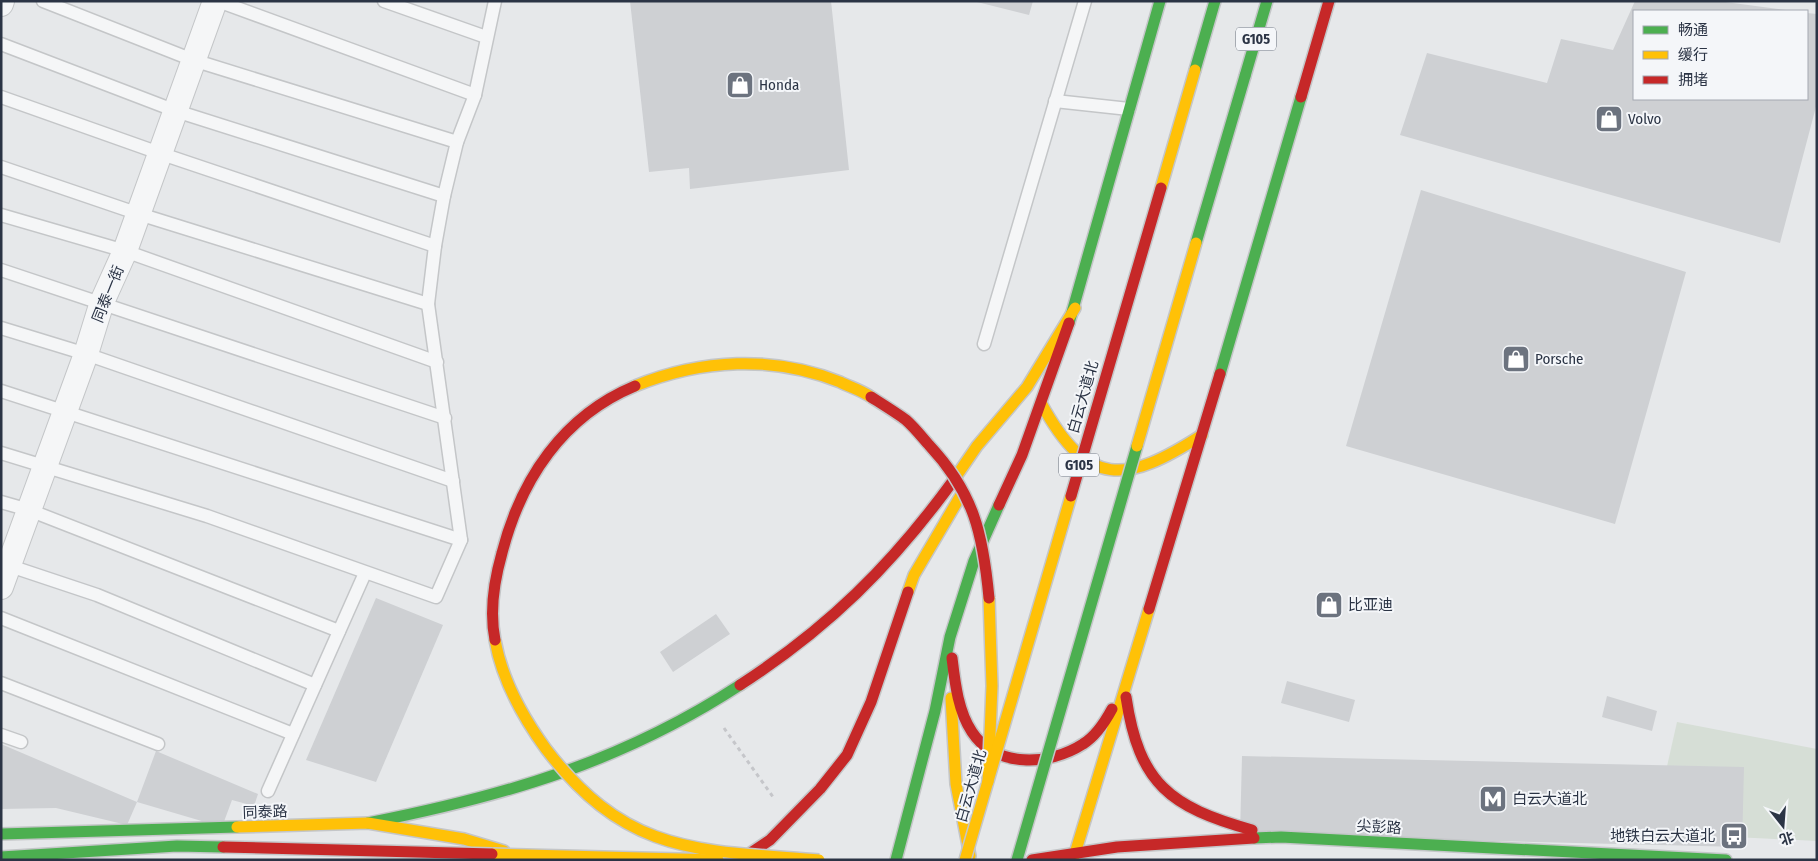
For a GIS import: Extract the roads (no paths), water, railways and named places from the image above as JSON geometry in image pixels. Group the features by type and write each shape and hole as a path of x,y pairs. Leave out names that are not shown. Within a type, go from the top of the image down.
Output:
{"main road":[{"path":"896,860 934,711 950,637 974,561 1022,455 1075,308 1160,1"},
{"name":"白云大道北","path":"965,860 1216,1"},
{"name":"G105","path":"1017,860 1267,1"},
{"path":"1073,860 1202,435 1329,1"},
{"path":"984,457 1075,308"},
{"path":"819,860 692,847 638,831 626,825 596,803 554,759 523,716 506,677 496,644 492,610 495,583 503,546 524,489 531,475 574,424 606,402 641,383 673,372 728,363 790,366 839,379 869,393 895,411 932,444 961,484 977,523 983,552 990,611 993,688 988,782"},
{"path":"368,823 430,811 497,794 613,755 677,724 759,672 826,622 883,568 949,487 976,447 1020,397"},
{"path":"1041,403 1054,428 1088,464 1113,470 1161,460 1202,435"},
{"path":"740,860 770,840 820,789 847,755 871,702 914,575 969,482"},
{"path":"950,637 956,692 972,733 996,753 1012,759 1025,761 1048,759 1082,744 1101,728 1126,686"},
{"path":"950,637 956,784 971,860"},
{"path":"1126,686 1129,725 1136,749 1149,772 1167,794 1202,815 1226,824 1281,837"},
{"name":"同泰路","path":"1,834 368,823 464,838 525,860"},
{"name":"尖彭路","path":"1032,860 1169,842 1281,837 1726,860"},
{"path":"1,857 177,846 720,860"}],"street":[{"name":"同泰一街","path":"4,572 65,414 102,302 125,251 162,154 193,60 217,1"}],"lane":[{"path":"43,1 193,60 457,142"},
{"path":"217,1 475,95"},
{"path":"384,1 486,37"},
{"path":"1,453 207,516 436,597 461,540 428,304 435,246 444,196 457,142 475,95 495,1"},
{"path":"984,344 1085,1"},
{"path":"1,44 176,111 444,196"},
{"path":"1,97 162,154 435,246"},
{"path":"1055,101 1129,109"},
{"path":"1,167 138,214 428,304"},
{"path":"1,216 125,251 437,362"},
{"path":"1,270 102,302 445,418"},
{"path":"1,328 86,354 453,481"},
{"path":"1,392 461,540"},
{"path":"1,502 29,510 340,631"},
{"path":"4,572 97,595 315,685"},
{"path":"268,792 292,734 365,573"},
{"path":"1,618 292,734"},
{"path":"1,684 158,744"},
{"path":"1,735 20,742"}],"place":[{"name":"Honda","path":"740,85"},
{"name":"Volvo","path":"1609,119"},
{"name":"Porsche","path":"1516,359"},
{"name":"比亚迪","path":"1329,605"},
{"name":"白云大道北","path":"1493,799"},
{"name":"地铁白云大道北","path":"1734,836"}]}
